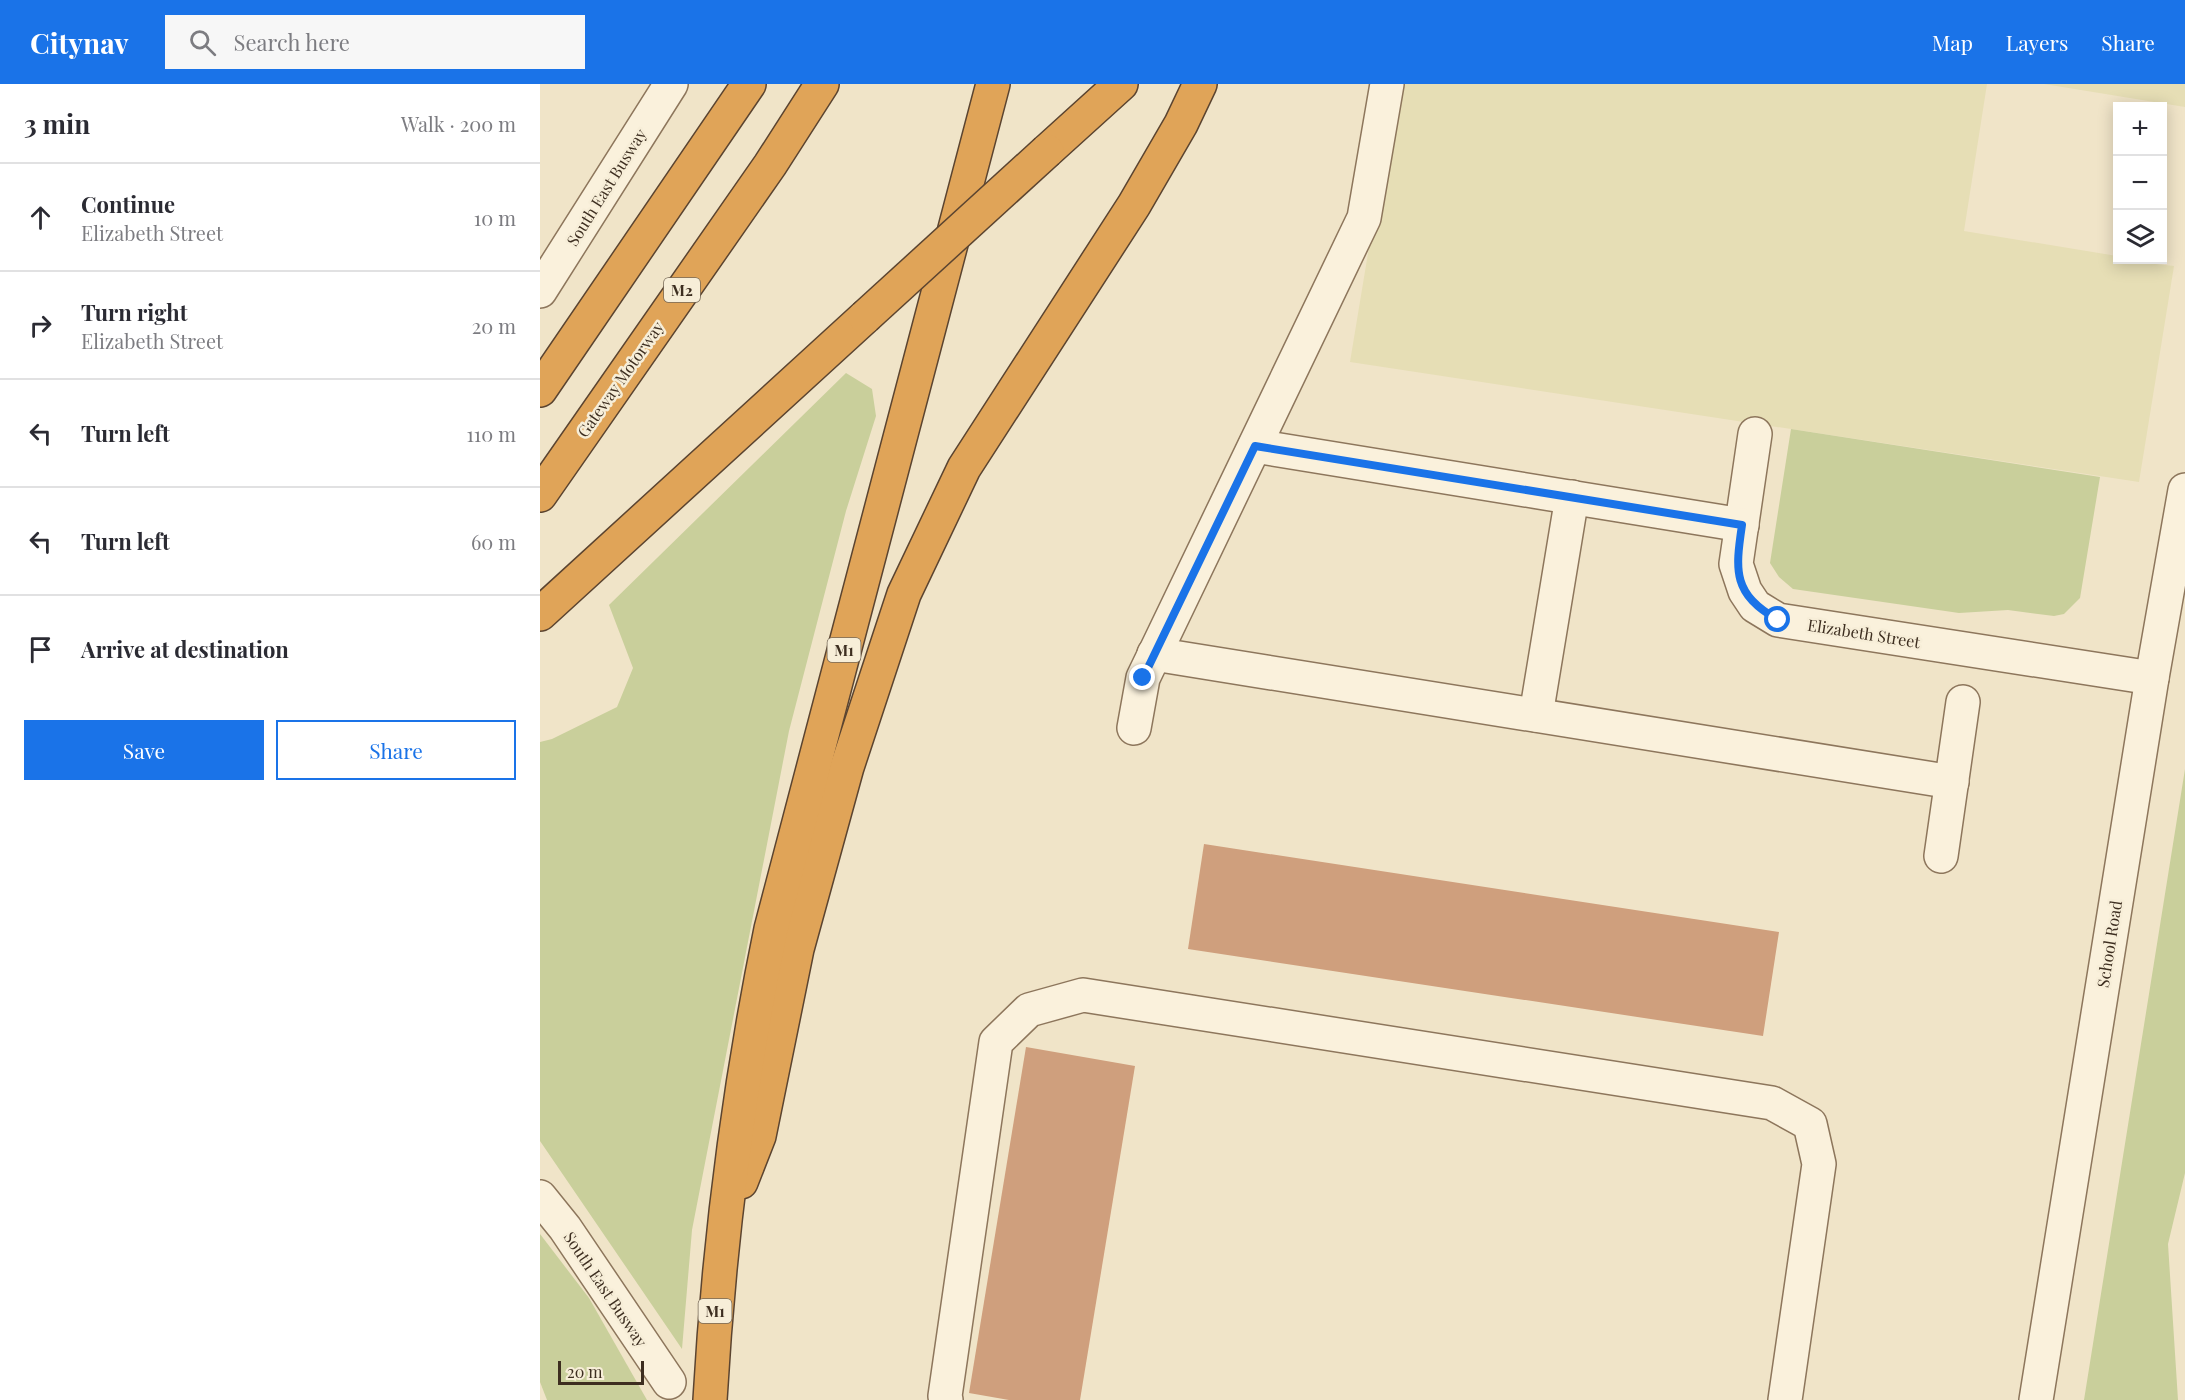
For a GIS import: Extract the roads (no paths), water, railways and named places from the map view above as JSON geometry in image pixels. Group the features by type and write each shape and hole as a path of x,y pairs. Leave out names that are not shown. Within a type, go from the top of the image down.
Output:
{"highway":[{"path":"540,390 749,84"},
{"name":"Gateway Motorway","path":"540,495 770,165 822,84"},
{"name":"M1","path":"710,1400 725,1222 746,1056 771,929 993,84"},
{"path":"540,614 1121,84"},
{"path":"725,1222 759,1136 800,938 848,767 904,594 964,468 1134,205 1181,124 1200,84"}],"street":[{"name":"South East Busway","path":"540,291 671,84"},
{"path":"1134,728 1143,678 1365,219 1387,84"},
{"name":"Elizabeth Street","path":"1755,434 1736,564 1745,591 1755,606 1778,620 2151,678"},
{"path":"1255,446 1742,525"},
{"name":"School Road","path":"2036,1400 2151,678 2185,489"},
{"path":"1536,715 1572,497"},
{"path":"1154,654 1952,782"},
{"path":"1941,856 1964,702"},
{"path":"946,1400 996,1042 1029,1010 1083,995 1772,1103 1810,1124 1819,1164 1785,1400"},
{"name":"South East Busway","path":"540,1197 565,1228 669,1382"}]}
